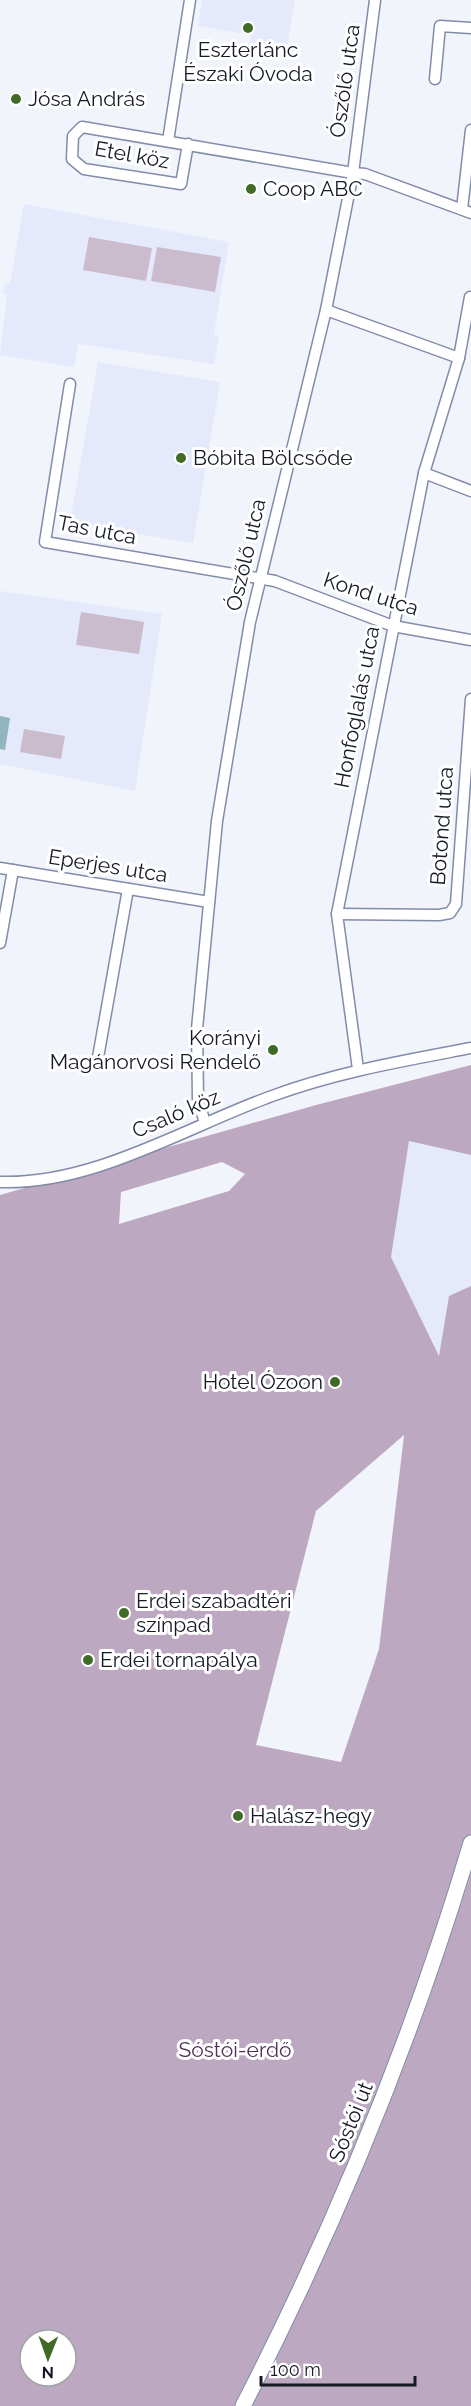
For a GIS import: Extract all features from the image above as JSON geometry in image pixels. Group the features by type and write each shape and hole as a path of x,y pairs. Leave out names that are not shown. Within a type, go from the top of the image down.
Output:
{"main road":[{"name":"Sóstói út","path":"243,2406 298,2296 370,2132 419,2003 471,1843"}],"street":[{"path":"168,141 190,0"},
{"name":"Ószőlő utca","path":"205,1123 198,1099 197,1029 217,821 233,714 260,580 326,310 352,173 375,0"},
{"path":"435,79 440,26 471,28"},
{"name":"Etel köz","path":"188,144 181,184 84,169 72,159 73,136 82,127 188,144 352,173 365,174 467,211"},
{"path":"467,211 471,130"},
{"name":"Honfoglalás utca","path":"358,1069 336,914 424,473 459,358 470,297"},
{"path":"326,310 459,358"},
{"name":"Tas utca","path":"70,384 45,542 260,580"},
{"path":"424,473 471,491"},
{"name":"Kond utca","path":"260,580 275,581 393,626 471,640"},
{"name":"Botond utca","path":"336,914 439,915 450,913 456,904 471,699"},
{"name":"Eperjes utca","path":"0,868 209,902"},
{"path":"0,943 14,870"},
{"path":"97,1063 128,890"},
{"name":"Csaló köz","path":"0,1182 54,1178 121,1158 271,1096 358,1069 471,1048"}],"shaded area":[{"name":"Eszterlánc Északi Óvoda","path":"202,0 295,0 286,53 249,47 251,35 198,26"},
{"path":"24,204 229,242 214,334 219,336 214,364 78,344 74,367 0,355 7,295 3,294 5,284 10,284"},
{"path":"89,237 152,248 146,281 83,270"},
{"path":"157,247 221,257 215,292 151,281"},
{"path":"98,362 220,382 193,543 70,523"},
{"path":"0,591 162,614 135,791 0,764"},
{"path":"81,612 144,622 139,654 76,645"},
{"path":"0,716 10,718 5,750 0,749"},
{"path":"24,729 65,736 61,759 20,752"},
{"path":"409,1141 471,1155 471,1286 449,1296 440,1357 391,1257"}],"green space":[{"name":"Sóstói-erdő","path":"471,1065 471,1155 409,1141 391,1257 439,1356 449,1296 471,1286 471,2406 0,2406 0,1195 316,1105","holes":["222,1162 245,1174 229,1191 119,1224 121,1192","404,1435 379,1649 341,1762 256,1745 316,1511"]}],"place":[{"name":"Eszterlánc Északi Óvoda","path":"248,28"},
{"name":"Jósa András","path":"16,99"},
{"name":"Coop ABC","path":"251,189"},
{"name":"Bóbita Bölcsőde","path":"181,458"},
{"name":"Korányi Magánorvosi Rendelő","path":"273,1050"},
{"name":"Hotel Ózoon","path":"335,1382"},
{"name":"Erdei szabadtéri színpad","path":"124,1613"},
{"name":"Erdei tornapálya","path":"88,1660"},
{"name":"Halász-hegy","path":"238,1816"}]}
